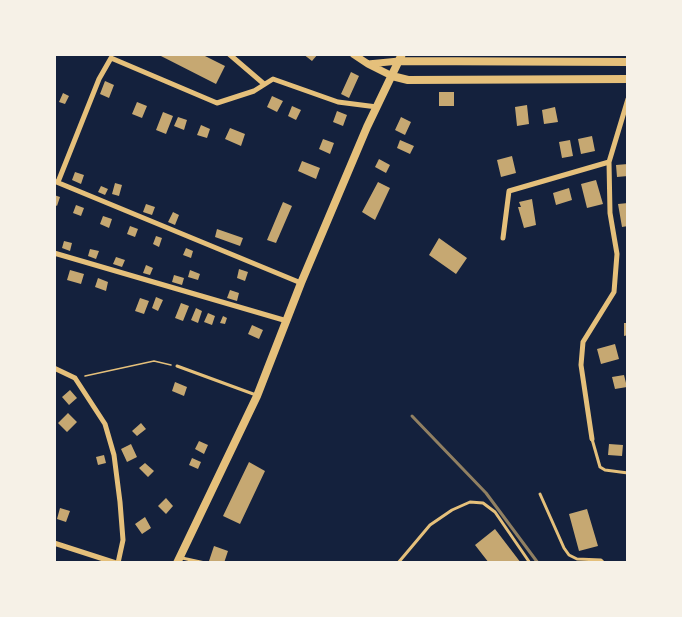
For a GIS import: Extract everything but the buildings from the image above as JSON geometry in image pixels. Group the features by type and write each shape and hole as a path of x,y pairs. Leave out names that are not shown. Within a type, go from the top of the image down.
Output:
{"main road":[{"path":"179,560 257,396 301,283 401,57 628,63"},
{"path":"392,76 408,80 628,79"}],"street":[{"path":"229,54 264,84"},
{"path":"353,54 392,76"},
{"path":"368,64 401,57"},
{"path":"301,283 56,181 99,79 111,58 217,103 254,91 273,79 338,102 377,107"},
{"path":"592,440 581,364 583,342 614,292 617,254 610,213 609,162 628,99"},
{"path":"504,238 509,192 609,162"},
{"path":"54,253 286,321"},
{"path":"54,368 75,378 105,424 114,455 123,540 117,563 54,543"}],"lane":[{"path":"177,366 257,396"},
{"path":"592,440 600,467 605,471 628,473"},
{"path":"540,494 569,555 577,559 601,560 604,563"},
{"path":"398,563 415,540 430,525 452,510 470,502 483,503 495,512 530,563"},
{"path":"179,560 206,563"}],"path":[{"path":"75,378 154,361 177,366"}],"railway":[{"path":"412,416 486,493 538,563"}]}
